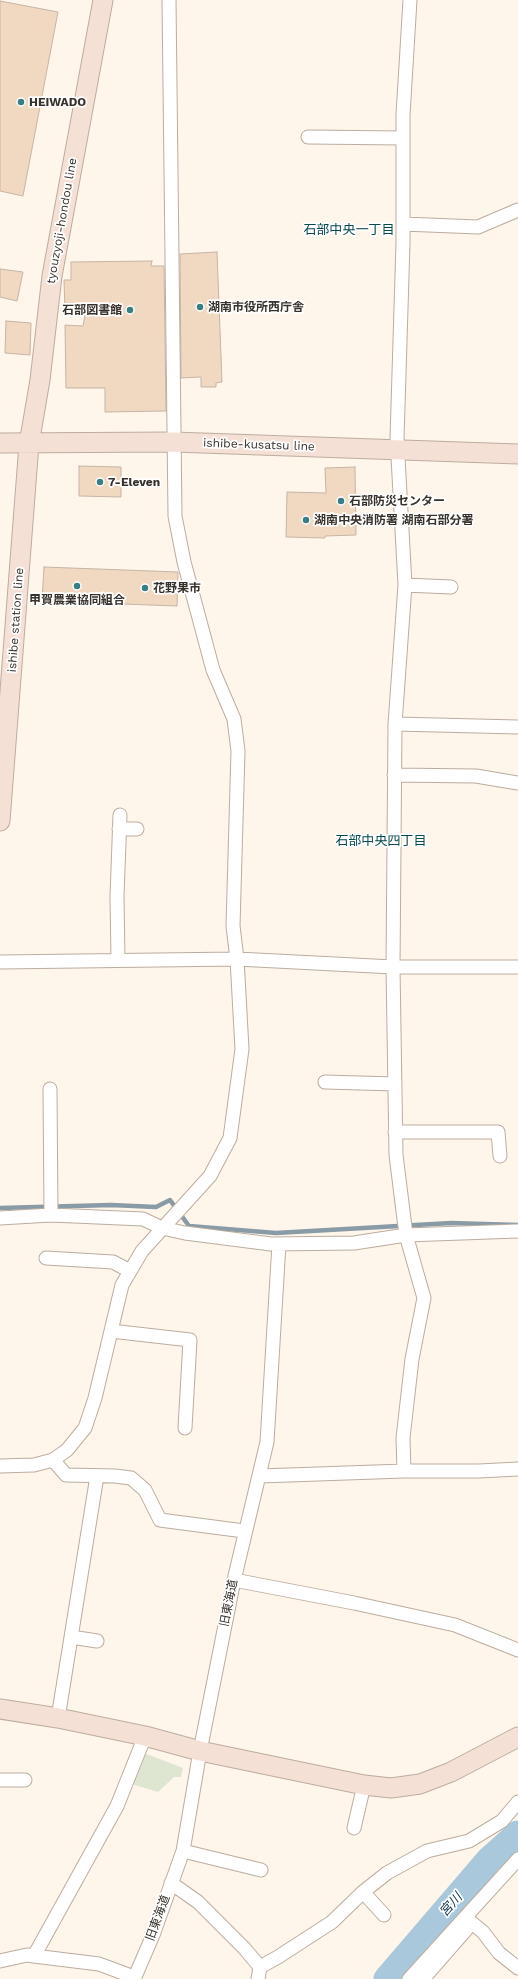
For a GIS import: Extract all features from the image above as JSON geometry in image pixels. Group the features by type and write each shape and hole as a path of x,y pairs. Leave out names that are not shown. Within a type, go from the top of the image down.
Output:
{"main road":[{"name":"tyouzyoji-hondou line","path":"30,444 40,380 52,276 103,0"},
{"name":"ishibe-kusatsu line","path":"0,443 173,442 397,451 518,454"},
{"name":"ishibe station line","path":"0,821 30,444"},
{"path":"0,1709 58,1718 145,1736 200,1751 364,1785 391,1788 420,1784 451,1772 518,1737"}],"street":[{"path":"0,1466 34,1465 53,1460 67,1450 85,1428 122,1286 142,1251 210,1176 230,1138 242,1049 237,959 233,926 238,751 236,731 234,718 213,670 181,547 175,516 169,0"},
{"path":"404,1471 403,1438 412,1359 424,1298 406,1235 396,1155 393,967 395,724 405,585 397,451 403,224 403,138 410,0"},
{"path":"308,136 403,138"},
{"path":"403,224 478,227 518,210"},
{"path":"405,585 452,587"},
{"path":"395,724 518,727"},
{"path":"394,776 476,776 518,782"},
{"path":"118,960 117,896 120,815"},
{"path":"119,829 137,829"},
{"path":"0,962 237,959 393,967 518,967"},
{"path":"325,1082 395,1084"},
{"path":"50,1089 51,1215"},
{"path":"395,1132 498,1132 500,1156"},
{"path":"0,1218 51,1215 143,1219 162,1228 185,1233 279,1244 354,1243 406,1235 518,1231"},
{"name":"旧東海道","path":"134,1978 153,1935 183,1851 200,1751 244,1531 260,1476 267,1442 279,1244"},
{"path":"46,1258 113,1262 130,1271"},
{"path":"111,1331 190,1340 185,1428"},
{"path":"53,1460 66,1475 131,1478 145,1490 160,1520 244,1531"},
{"path":"260,1476 518,1469"},
{"path":"58,1718 97,1476"},
{"path":"234,1580 354,1602 455,1625 518,1650"},
{"path":"71,1637 97,1641"},
{"path":"34,1956 117,1806 145,1736"},
{"path":"0,1780 25,1780"},
{"path":"354,1828 364,1785"},
{"path":"171,1884 198,1902 244,1948 259,1973 278,1957 332,1922 363,1892 387,1873 427,1851 469,1841 502,1821 518,1802"},
{"path":"183,1851 261,1870"},
{"path":"423,1979 468,1920 518,1859"},
{"path":"363,1892 384,1915"},
{"path":"468,1920 483,1932 499,1953 518,1968"},
{"path":"409,1979 468,1920"},
{"path":"0,1961 27,1955 99,1964 134,1978"}],"green space":[{"path":"144,1753 183,1768 181,1777 174,1777 158,1792 131,1784"}],"building":[{"name":"HEIWADO","path":"0,1 58,12 23,196 0,191"},
{"name":"湖南市役所西庁舎","path":"217,252 222,382 216,383 216,387 201,387 201,377 181,378 180,254"},
{"path":"152,261 151,266 164,266 166,411 105,412 105,388 66,388 65,325 83,326 85,315 65,311 64,280 71,280 71,262"},
{"path":"0,269 23,272 17,301 0,297"},
{"path":"6,321 31,323 30,355 5,353"},
{"name":"7-Eleven","path":"79,466 121,467 121,497 79,496"},
{"path":"355,467 356,535 325,536 325,538 286,537 287,492 326,493 325,468"},
{"path":"44,567 178,572 177,606 42,601"}],"waterway":[{"path":"0,1208 111,1205 156,1207 170,1200 189,1226 276,1233 451,1223 518,1225"},
{"name":"宮川","path":"387,1979 489,1860 518,1834"}],"place":[{"name":"HEIWADO","path":"21,102"},
{"name":"湖南市役所西庁舎","path":"200,307"},
{"name":"石部図書館","path":"130,310"},
{"name":"7-Eleven","path":"100,482"},
{"name":"石部防災センター","path":"341,501"},
{"name":"湖南中央消防署 湖南石部分署","path":"306,520"},
{"name":"甲賀農業協同組合","path":"77,586"},
{"name":"花野果市","path":"145,588"}],"district":[{"name":"石部中央一丁目","path":"349,230"},
{"name":"石部中央四丁目","path":"381,841"}]}
